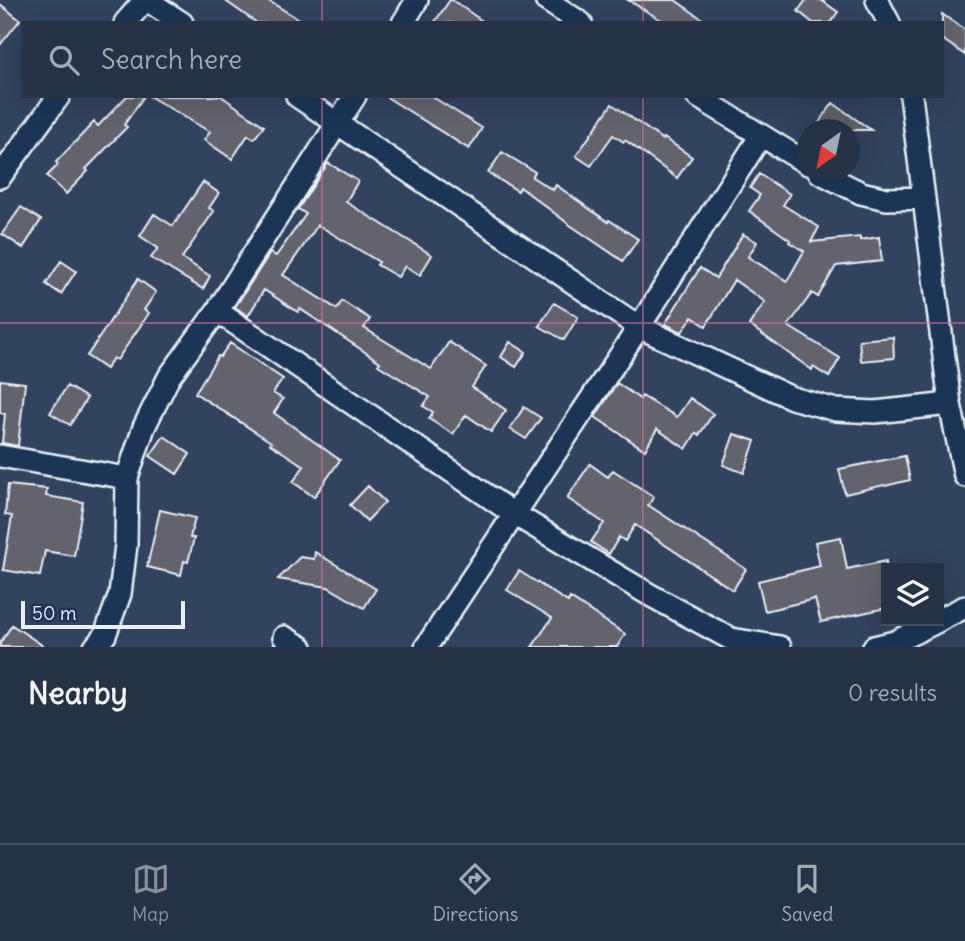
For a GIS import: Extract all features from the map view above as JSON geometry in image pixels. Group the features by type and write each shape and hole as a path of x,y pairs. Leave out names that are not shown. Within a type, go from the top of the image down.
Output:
{"street":[{"path":"127,21 146,0 179,21"},
{"path":"403,21 417,0"},
{"path":"546,0 578,21"},
{"path":"877,0 888,21"},
{"path":"0,177 59,98"},
{"path":"300,98 639,327 792,398 836,410 875,412 950,404"},
{"path":"95,647 105,635 120,594 127,545 127,478 145,427 169,377 218,311 354,98"},
{"path":"700,98 797,158"},
{"path":"911,98 950,404 965,476"},
{"path":"426,647 639,327 760,137"},
{"path":"840,182 861,193 887,199 924,198"},
{"path":"218,311 514,514 650,595 731,639 780,647"},
{"path":"0,456 127,478"},
{"path":"944,617 965,607"},
{"path":"874,647 895,642 926,626"}],"building":[{"path":"224,0 267,0 302,21 254,21"},
{"path":"452,0 482,21 435,21"},
{"path":"628,0 675,0 705,21 663,21"},
{"path":"806,0 821,0 838,12 831,21 810,21 798,11"},
{"path":"0,4 20,20 0,45"},
{"path":"942,14 965,30 965,55 944,40"},
{"path":"125,98 143,98 124,125 127,127 66,194 47,176 58,165 56,162 94,122 98,126"},
{"path":"152,98 224,98 264,126 254,139 248,135 232,159 204,140 210,132"},
{"path":"388,98 434,98 482,128 469,149"},
{"path":"833,103 856,119 822,119"},
{"path":"612,104 692,157 677,178 625,140 624,142 613,135 591,166 576,156"},
{"path":"860,122 871,130 860,130"},
{"path":"502,152 535,172 532,177 553,190 556,185 608,222 609,220 638,239 623,261 520,187 518,191 488,173"},
{"path":"328,163 358,181 346,202 432,255 420,275 405,266 398,277 377,265 379,262 318,225 283,275 337,309 342,301 370,319 364,328 431,369 449,342 486,366 472,387 506,410 491,432 466,415 453,434 429,419 433,412 423,406 430,397 378,365 380,362 300,309 298,312 264,290 248,316 235,307 270,253 276,256 306,214 298,209"},
{"path":"759,174 790,194 783,205 819,227 811,242 879,237 882,261 836,266 818,297 812,293 788,326 840,358 829,377 813,367 812,370 749,325 765,302 734,280 706,326 692,317 682,332 665,324 700,268 716,278 743,234 757,242 748,257 787,281 804,251 749,211 760,195 750,188"},
{"path":"203,182 219,193 209,208 214,211 182,258 210,276 203,289 151,258 158,248 140,236 154,214 173,226"},
{"path":"21,207 41,220 23,248 2,234"},
{"path":"61,261 76,271 61,294 46,284"},
{"path":"138,279 156,292 144,310 149,313 117,360 113,358 106,369 87,356"},
{"path":"554,303 578,317 564,340 539,326"},
{"path":"893,337 894,358 861,361 859,340"},
{"path":"510,342 526,352 516,367 501,357"},
{"path":"230,343 283,379 273,393 283,399 274,413 340,460 314,497 293,482 304,466 195,393 218,356 220,357"},
{"path":"0,380 25,383 18,446 2,443 5,414 0,413"},
{"path":"617,383 640,399 642,396 677,417 690,398 713,414 686,449 657,429 645,450 595,417"},
{"path":"67,386 87,398 70,425 50,413"},
{"path":"524,407 541,418 526,439 510,429"},
{"path":"734,434 755,441 744,473 723,465"},
{"path":"164,436 190,454 177,474 150,456"},
{"path":"905,456 910,480 845,494 839,469"},
{"path":"590,464 608,477 613,470 654,497 648,505 746,569 733,590 635,525 625,541 619,537 609,554 591,542 604,523 567,498"},
{"path":"8,485 47,489 46,496 83,502 74,556 45,551 40,576 3,570 12,516 5,515"},
{"path":"368,486 385,502 367,521 350,505"},
{"path":"160,510 195,518 190,538 194,538 188,562 184,561 181,575 147,567"},
{"path":"841,537 847,569 886,561 881,563 881,609 821,622 815,599 765,611 758,581 820,566 815,542"},
{"path":"315,552 376,589 364,608 328,587 278,579 300,557 314,559"},
{"path":"519,571 568,602 570,598 625,634 617,647 532,647 552,618 507,590"},
{"path":"12,625 45,647 0,647"}]}
